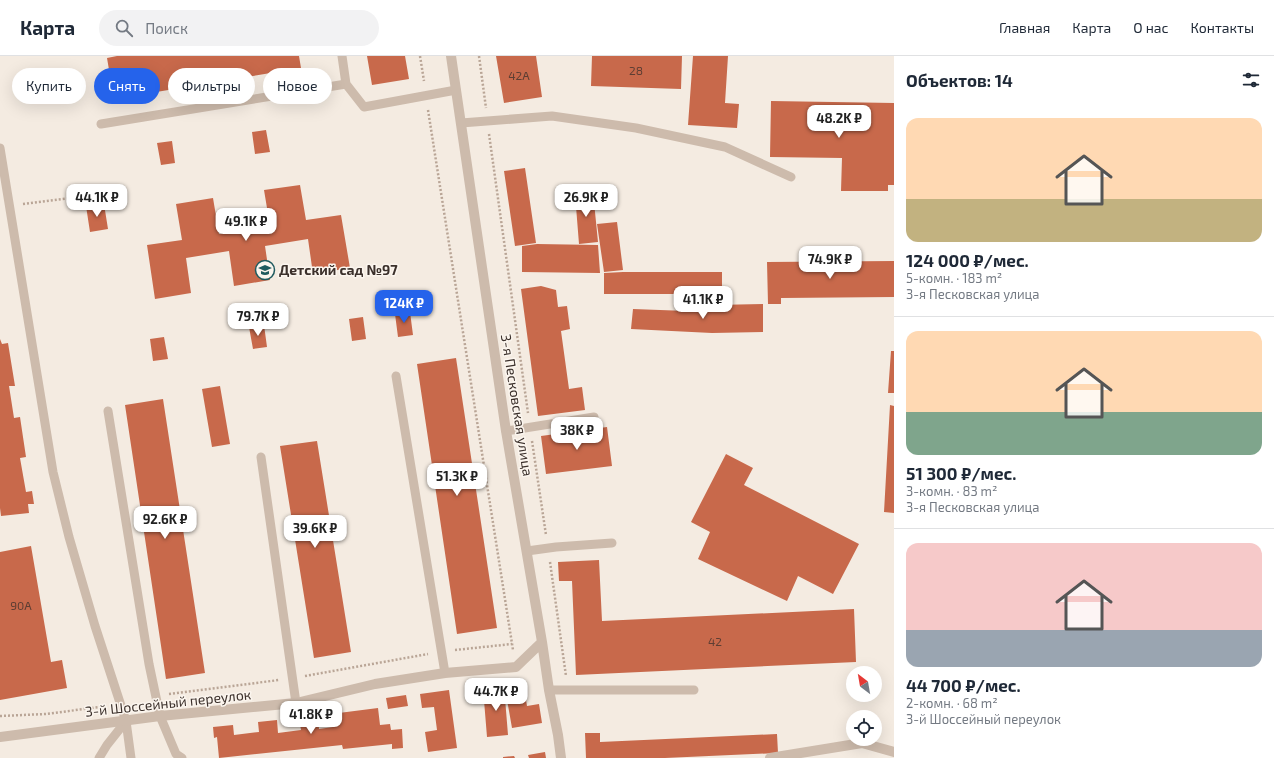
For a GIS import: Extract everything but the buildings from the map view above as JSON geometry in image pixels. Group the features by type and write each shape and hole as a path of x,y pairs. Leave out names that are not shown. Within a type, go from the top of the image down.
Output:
{"street":[{"name":"3-я Песковская улица","path":"451,56 506,431 561,758"},
{"path":"516,667 542,642"},
{"name":"3-й Шоссейный переулок","path":"0,736 160,716 296,703 375,684 445,673 516,667"},
{"path":"770,758 862,743 894,752"}],"lane":[{"path":"342,56 346,84 364,106 456,90"},
{"path":"101,124 346,84"},
{"path":"461,123 552,116 636,128 724,147 791,177"},
{"path":"0,148 53,472 95,626 126,721 132,758"},
{"path":"396,376 445,673"},
{"path":"108,411 149,664 160,716 176,754 182,758"},
{"path":"506,431 594,417"},
{"path":"261,457 296,703"},
{"path":"527,551 612,543"},
{"path":"549,690 694,690"},
{"path":"99,758 107,745 126,721"}],"path":[{"path":"420,56 425,87"},
{"path":"479,56 568,690"},
{"path":"427,103 516,667"},
{"path":"10,206 118,192"},
{"path":"156,696 292,679 441,651 512,644"},
{"path":"0,716 46,714 121,704"}],"place":[{"name":"Детский сад №97","path":"265,270"}]}
